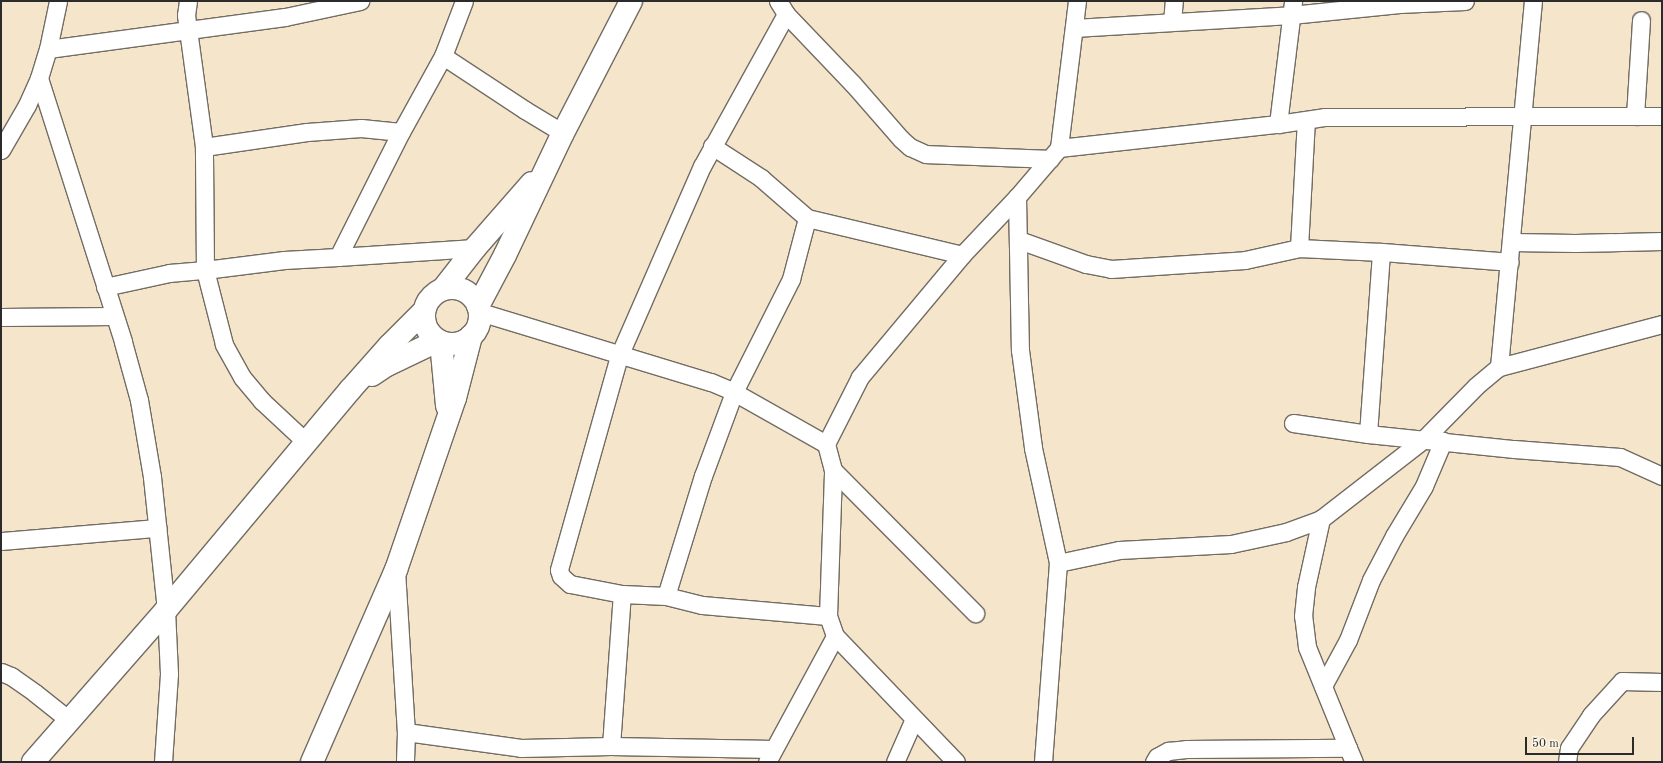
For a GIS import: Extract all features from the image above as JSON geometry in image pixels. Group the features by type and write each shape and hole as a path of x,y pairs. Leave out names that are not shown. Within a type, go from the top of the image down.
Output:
{"main road":[{"path":"312,762 396,570 448,417 471,336 479,324 479,309 563,134 631,2"},
{"path":"471,336 464,341 455,344 439,341 427,330 424,321 424,312 430,297 443,289 475,248 550,163"},
{"path":"443,289 455,288 465,291 474,299 479,309"},
{"path":"33,762 166,610 350,390 390,345 424,312"},
{"path":"350,390 387,365 439,341"},
{"path":"439,341 448,417"}],"street":[{"path":"1,150 27,105 39,78 48,49 58,1"},
{"path":"188,1 186,15 204,147 204,270 224,344 242,377 262,400 306,443"},
{"path":"48,49 285,17 360,1"},
{"path":"338,257 401,132 443,56 464,1"},
{"path":"956,762 835,636 828,616 833,470 826,444 860,377 962,255 1055,154 1078,1"},
{"path":"1172,22 1174,1"},
{"path":"1074,28 1172,22 1292,8 1465,1"},
{"path":"1500,367 1533,1"},
{"path":"828,616 702,605 666,596 622,594 570,584 561,576 559,570 619,356 702,166 782,8 853,84 901,139 910,147 926,154 1055,154 1325,117 1662,116"},
{"path":"1278,124 1292,8"},
{"path":"1635,116 1641,20"},
{"path":"443,56 563,134"},
{"path":"39,78 139,400 152,477 166,610 169,674 163,762"},
{"path":"1299,248 1306,120"},
{"path":"204,147 315,131 361,128 401,132"},
{"path":"712,146 761,178 807,218 962,255"},
{"path":"1017,197 1021,358 1033,448 1058,563 1043,762"},
{"path":"666,596 703,476 734,392 791,279 807,218"},
{"path":"1019,240 1086,264 1111,269 1245,260 1299,248 1381,252 1510,262"},
{"path":"1511,242 1575,243 1662,241"},
{"path":"104,287 169,273 284,260 475,248"},
{"path":"1368,434 1381,252"},
{"path":"479,309 619,356 711,382 734,392 826,444"},
{"path":"1,317 114,316"},
{"path":"1058,563 1119,550 1231,544 1286,532 1321,519 1424,439 1476,386 1500,367 1662,324"},
{"path":"1293,423 1368,434 1514,449 1620,457 1662,476"},
{"path":"1323,686 1348,640 1371,580 1394,536 1424,486 1443,441"},
{"path":"833,470 975,613"},
{"path":"1154,762 1157,757 1168,751 1186,749 1351,755 1307,647 1302,616 1306,587 1321,519"},
{"path":"1,541 157,528"},
{"path":"396,570 406,732 405,762"},
{"path":"611,746 622,594"},
{"path":"406,732 520,748 611,746 770,755 835,636"},
{"path":"1,672 11,676 69,720"},
{"path":"1567,762 1569,748 1591,715 1622,681 1662,682"},
{"path":"895,762 914,719"}]}
